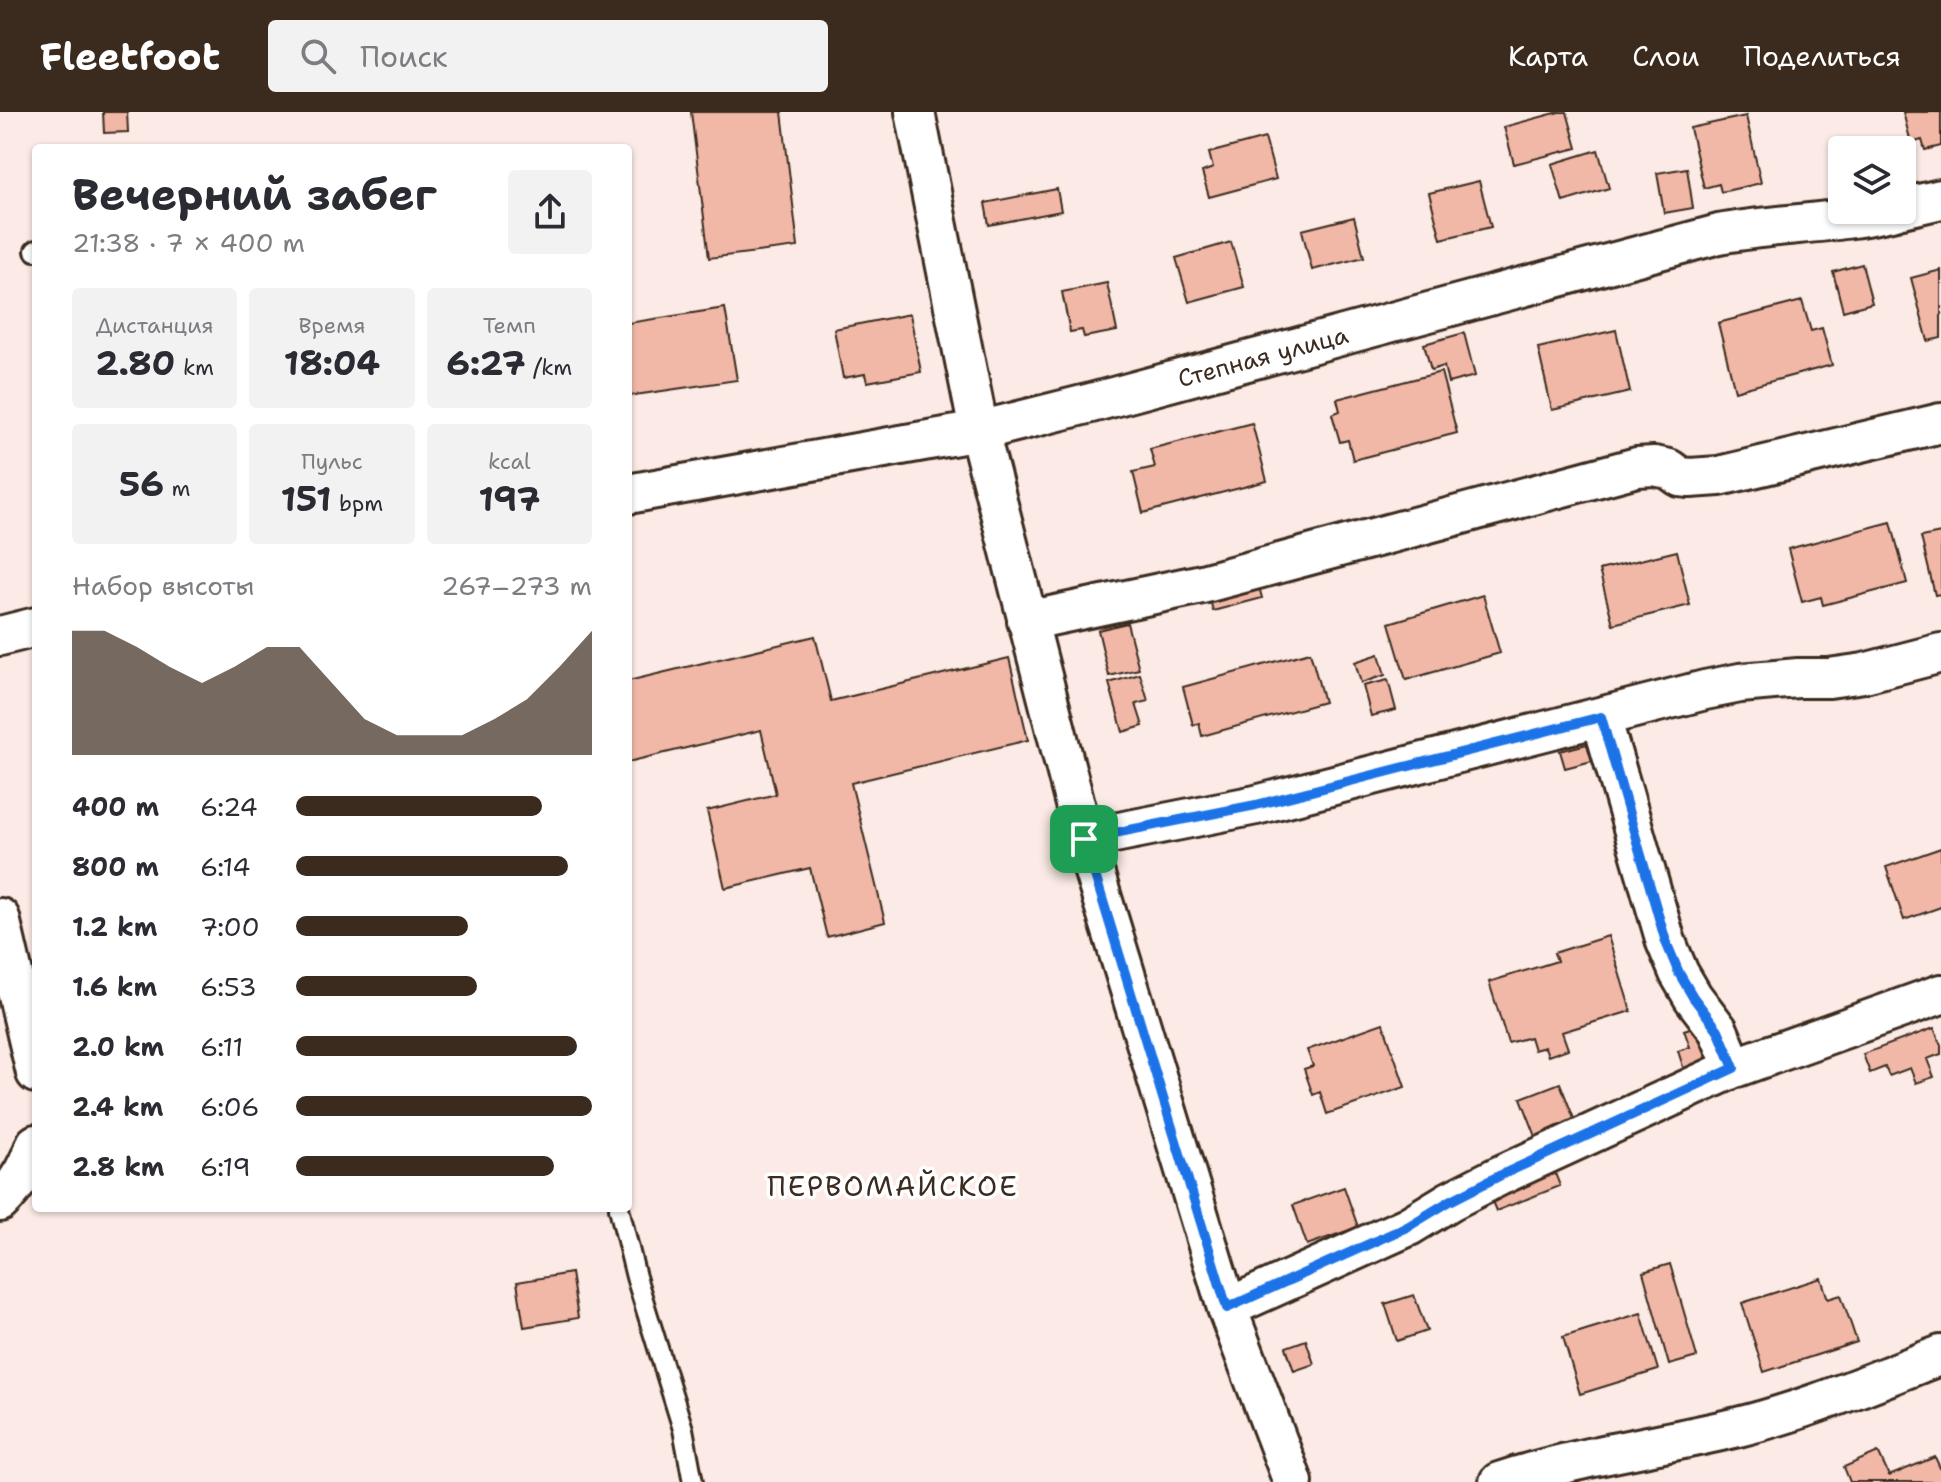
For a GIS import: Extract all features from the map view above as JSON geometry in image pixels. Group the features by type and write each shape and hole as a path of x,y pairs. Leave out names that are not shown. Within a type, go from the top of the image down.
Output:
{"street":[{"path":"915,112 979,431 1084,839 1227,1308 1293,1482"},
{"path":"1916,205 1941,199"},
{"name":"Степная улица","path":"632,493 979,431 1719,234 1828,220"},
{"path":"1027,621 1202,584 1637,467 1669,469 1680,477 1719,476 1941,423"},
{"path":"0,636 32,628"},
{"path":"1084,839 1256,805 1705,690 1740,683 1864,673 1941,653"},
{"path":"1601,717 1666,942 1693,997 1718,1030 1734,1068"},
{"path":"0,918 32,1056"},
{"path":"1227,1308 1409,1226 1499,1176 1734,1068 1941,994"},
{"path":"1,1201 17,1184 32,1154"},
{"path":"1499,1482 1569,1462 1739,1427 1819,1403 1941,1355"}],"lane":[{"path":"620,1212 636,1277 683,1429 693,1482"}],"building":[{"path":"103,112 127,112 128,132 104,133"},
{"path":"691,112 782,112 798,247 709,258"},
{"path":"1567,112 1577,148 1514,164 1504,127"},
{"path":"1903,112 1941,112 1941,146 1925,150 1922,140 1916,142 1916,136 1909,136"},
{"path":"1746,116 1761,183 1721,192 1719,184 1704,188 1690,128"},
{"path":"1265,138 1276,179 1209,197 1202,172 1213,168 1209,153"},
{"path":"1598,150 1609,188 1563,202 1552,164"},
{"path":"1687,168 1693,208 1664,213 1657,173"},
{"path":"1479,181 1491,227 1441,239 1429,193"},
{"path":"1057,189 1061,211 989,225 985,203"},
{"path":"1354,217 1364,257 1312,270 1302,230"},
{"path":"1231,242 1244,287 1189,302 1176,258"},
{"path":"1862,264 1872,303 1843,311 1833,272"},
{"path":"1941,270 1941,338 1928,341 1911,278"},
{"path":"1107,283 1117,331 1084,337 1082,330 1070,332 1062,292"},
{"path":"1802,301 1811,331 1822,328 1832,365 1735,391 1718,323"},
{"path":"725,308 737,380 632,395 632,322"},
{"path":"910,314 921,372 867,382 865,374 843,378 834,329"},
{"path":"1616,330 1630,392 1552,410 1538,348"},
{"path":"1464,333 1475,376 1448,383 1444,366 1431,370 1424,344"},
{"path":"1441,372 1457,433 1353,460 1348,440 1340,442 1332,414 1340,411 1337,399"},
{"path":"1252,423 1267,481 1143,513 1133,472 1155,467 1150,449"},
{"path":"1891,522 1907,583 1823,605 1821,597 1802,602 1788,549"},
{"path":"1941,533 1941,594 1935,595 1921,537"},
{"path":"1677,551 1690,605 1613,624 1599,570"},
{"path":"1258,583 1262,598 1213,611 1209,596"},
{"path":"1483,595 1500,653 1406,680 1389,623"},
{"path":"1127,623 1139,669 1109,676 1098,630"},
{"path":"815,636 831,701 1009,658 1028,740 851,783 885,922 827,937 810,868 725,888 707,811 776,794 761,730 632,761 632,680"},
{"path":"1310,652 1324,702 1202,736 1199,723 1193,725 1183,687"},
{"path":"1379,654 1385,675 1361,683 1355,662"},
{"path":"1140,674 1148,701 1136,704 1143,726 1123,732 1109,683"},
{"path":"1388,680 1396,710 1371,716 1363,686"},
{"path":"1587,744 1592,761 1565,768 1560,751"},
{"path":"1941,848 1941,907 1904,920 1886,867"},
{"path":"1608,936 1631,1011 1562,1032 1568,1049 1548,1056 1545,1047 1534,1050 1530,1037 1508,1043 1489,982 1557,961 1554,953"},
{"path":"1708,1022 1722,1064 1686,1076 1678,1051 1690,1047 1684,1030"},
{"path":"1383,1023 1405,1087 1327,1114 1320,1092 1313,1095 1304,1069 1313,1066 1307,1050"},
{"path":"1934,1028 1941,1054 1927,1059 1934,1077 1916,1083 1910,1068 1889,1076 1885,1067 1870,1073 1863,1054"},
{"path":"1560,1083 1576,1124 1537,1139 1521,1098"},
{"path":"1553,1168 1560,1186 1496,1211 1489,1194"},
{"path":"1344,1187 1358,1227 1307,1245 1293,1205"},
{"path":"1670,1264 1697,1357 1669,1365 1643,1272"},
{"path":"571,1273 578,1318 524,1327 517,1282"},
{"path":"1821,1278 1828,1299 1841,1295 1857,1342 1764,1372 1742,1303"},
{"path":"1414,1295 1427,1331 1397,1341 1385,1304"},
{"path":"1641,1313 1658,1370 1580,1394 1563,1337"},
{"path":"1306,1340 1314,1364 1294,1371 1286,1347"},
{"path":"1878,1452 1889,1476 1935,1457 1941,1470 1941,1482 1850,1482 1844,1467"}],"district":[{"name":"ПЕРВОМАЙСКОЕ","path":"893,1186"}],"route":[{"path":"1601,717 1666,942 1693,997 1718,1030 1734,1068 1499,1176 1409,1226 1227,1308 1084,839 1256,805 1601,717"}]}
